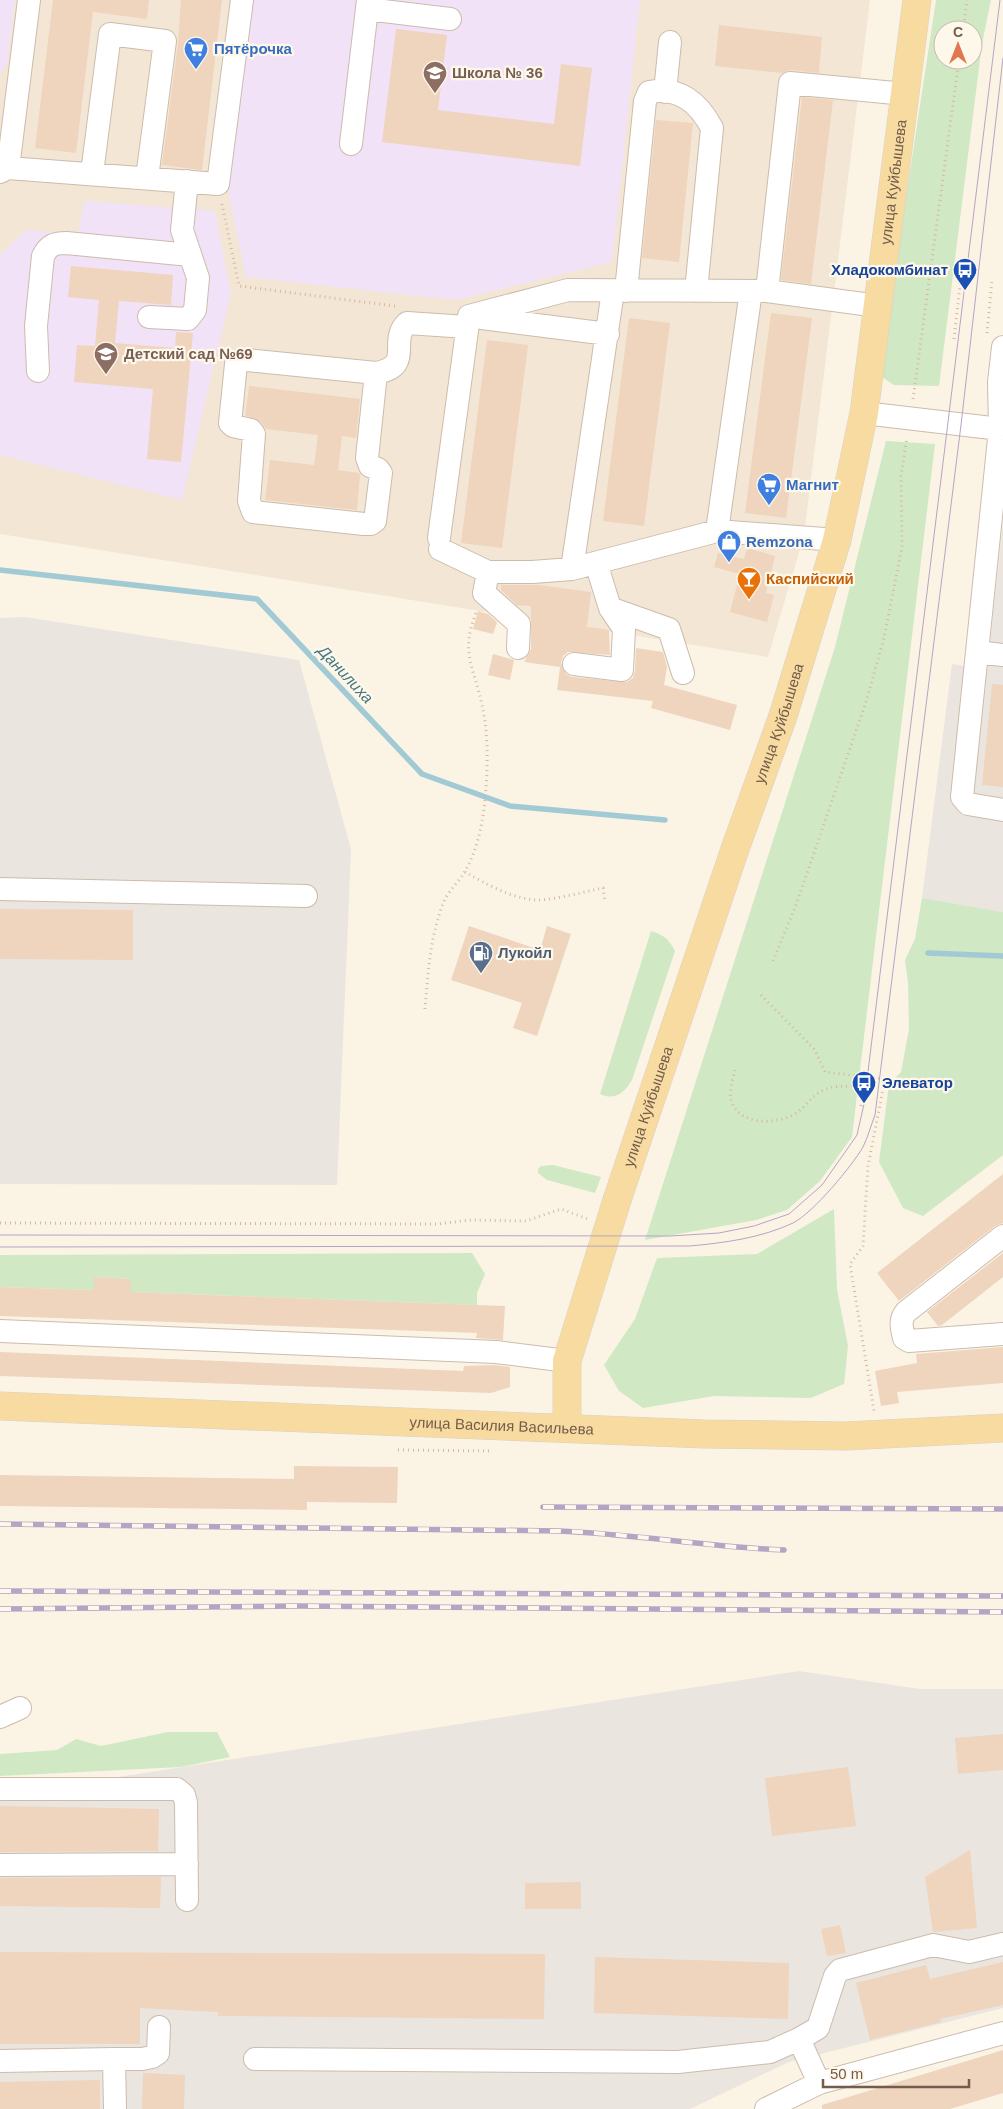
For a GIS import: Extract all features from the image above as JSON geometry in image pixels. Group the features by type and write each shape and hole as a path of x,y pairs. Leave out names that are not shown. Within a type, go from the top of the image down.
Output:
{"main road":[{"name":"улица Куйбышева","path":"567,1428 567,1361 609,1226 736,849 783,716 837,540 864,413 917,0"},
{"name":"улица Василия Васильева","path":"0,1406 704,1434 846,1436 1003,1428"}],"street":[{"path":"29,0 4,170 92,173 218,184 242,0"},
{"path":"351,144 368,5 450,19"},
{"path":"92,173 110,34 165,41 147,178"},
{"path":"665,92 670,42"},
{"path":"717,531 759,291 790,83 905,94"},
{"path":"572,570 608,334 619,291 645,101 649,92 685,95 707,119 712,128 696,291"},
{"path":"149,317 181,320 192,316 198,278 182,230 187,181"},
{"path":"38,372 36,326 43,256 47,248 55,243 66,242 190,255"},
{"path":"468,322 568,290 759,291 878,306"},
{"path":"468,322 439,543 486,582 519,624 518,648"},
{"path":"376,373 367,458 370,466 378,469 381,473 375,521 371,524 364,524 252,512 248,501 254,434 251,430 233,426 230,423 236,364 239,361 247,360 376,373 390,370 397,362 401,333 407,323 468,322 608,334"},
{"path":"995,340 999,382 1001,442 976,652 962,797 968,804 1003,810"},
{"path":"864,413 910,418 1001,442"},
{"path":"486,582 532,572 572,570 717,531 837,540"},
{"path":"574,664 622,670 624,629 610,608 596,563"},
{"path":"610,608 670,629 683,673"},
{"path":"976,652 1003,655"},
{"path":"0,889 306,896"},
{"path":"1003,1236 906,1312 902,1319 904,1338 909,1342 1003,1334"},
{"path":"0,1331 496,1352 567,1361"},
{"path":"0,1789 176,1788 184,1795 186,1803 187,1900"},
{"path":"0,1865 187,1864"},
{"path":"255,2059 678,2062 770,2052 818,2028 836,1976 840,1970 933,1946 970,1952 1003,1944"},
{"path":"0,2061 152,2057 158,2053 159,2027"},
{"path":"766,2109 819,2082 1003,2033"},
{"path":"799,2038 819,2082"},
{"path":"114,2059 115,2109"}],"path":[{"path":"964,20 967,0"},
{"path":"773,961 796,905 866,702 884,638 902,547 901,476 923,336 958,70"},
{"path":"218,184 239,286 402,307"},
{"path":"954,339 961,277"},
{"path":"992,281 995,340"},
{"path":"425,1009 430,954 443,902 465,872 478,842 483,811 486,788 487,744 482,704 470,664 468,641 486,582"},
{"path":"465,872 488,885 528,899 541,900 603,888 605,901"},
{"path":"761,995 815,1050 826,1072 885,1079 868,1166 863,1246 850,1264 874,1414"},
{"path":"735,1070 731,1099 738,1112 754,1121 779,1119 798,1112 822,1090 832,1087 856,1086 866,1078"},
{"path":"861,1106 866,1078"},
{"path":"0,1223 436,1224 471,1220 526,1221 561,1209 609,1226"},
{"path":"398,1450 484,1451"}],"shaded area":[{"path":"0,0 870,0 804,536 768,657 0,534"},
{"path":"0,0 15,0 7,64 0,74"},
{"name":"Школа № 36","path":"253,0 640,0 612,262 456,300 246,277 228,189"},
{"name":"Детский сад №69","path":"84,201 215,211 231,294 182,500 0,455 0,255 26,230 78,234"},
{"path":"1003,522 1003,912 922,898 952,664 987,670"},
{"path":"25,617 299,660 351,849 337,1185 0,1184 0,618"},
{"path":"799,1671 920,1689 1003,1689 1003,2008 789,2062 690,2109 0,2109 0,1791 67,1785"}],"green space":[{"path":"936,0 991,0 983,39 983,20 933,20 933,70 979,70 939,386 894,385 879,375"},
{"path":"886,441 935,444 852,1137 820,1181 787,1210 756,1220 645,1240 835,647"},
{"path":"922,898 1003,912 1003,1155 923,1216 903,1208 879,1162 889,1084 901,1072 909,1029 908,983 905,960 915,939"},
{"path":"651,931 666,938 675,951 632,1080 626,1089 619,1094 610,1097 605,1096 600,1094"},
{"path":"553,1165 601,1177 595,1193 547,1180 538,1173 538,1169 541,1166"},
{"path":"834,1209 837,1289 848,1346 844,1384 811,1398 714,1396 643,1408 619,1391 604,1365 635,1319 657,1258 757,1254"},
{"path":"472,1253 485,1274 477,1293 477,1305 130,1292 130,1279 94,1277 94,1290 0,1287 0,1255"},
{"path":"168,1732 217,1732 230,1757 181,1767 0,1776 0,1754 57,1750 76,1739 101,1746"}],"building":[{"path":"53,0 149,0 147,19 93,12 76,153 35,148"},
{"path":"181,0 222,0 202,170 162,165 178,43"},
{"path":"719,25 822,37 819,73 791,70 782,73 715,66"},
{"path":"396,29 447,35 438,110 554,124 561,64 592,68 580,166 382,142"},
{"path":"802,97 833,100 811,284 781,280"},
{"path":"656,120 693,123 679,262 642,258"},
{"path":"71,266 173,275 171,305 119,301 115,343 175,348 176,332 193,333 181,462 147,459 153,389 74,382 77,345 95,346 99,300 68,297"},
{"path":"771,313 812,318 786,518 745,513"},
{"path":"629,318 670,323 644,526 603,521"},
{"path":"487,340 528,345 502,548 461,543"},
{"path":"249,386 360,399 356,438 342,436 338,470 359,473 360,475 357,510 265,500 270,460 314,465 318,435 266,429 261,422 245,415"},
{"path":"747,548 775,556 766,593 774,595 767,622 730,612 740,574 714,567 718,553 744,559"},
{"path":"501,585 539,585 591,592 587,627 609,630 610,655 568,652 563,656 561,663 566,674 572,677 627,682 633,678 635,671 636,648 663,652 667,667 664,685 737,705 730,730 651,708 653,701 557,690 560,667 524,662 531,649 531,606 517,605 501,590"},
{"path":"478,611 488,614 497,622 493,634 473,629"},
{"path":"493,654 514,660 510,680 488,675"},
{"path":"992,684 1003,685 1003,787 982,785"},
{"path":"0,909 133,910 133,960 0,959"},
{"path":"469,926 540,950 547,926 571,934 537,1036 513,1028 522,1003 451,980"},
{"path":"1003,1174 1003,1223 995,1226 899,1301 877,1273"},
{"path":"1003,1253 1003,1277 942,1325 938,1326 927,1312"},
{"path":"94,1277 131,1279 130,1292 505,1306 503,1340 476,1338 477,1333 0,1316 0,1287 94,1290"},
{"path":"1003,1347 1003,1383 897,1392 899,1403 881,1406 875,1371 917,1363 916,1354"},
{"path":"0,1352 463,1371 464,1366 495,1365 510,1367 510,1387 491,1393 0,1376"},
{"path":"294,1466 398,1467 397,1503 307,1502 307,1510 0,1506 0,1475 294,1479"},
{"path":"1003,1734 1003,1770 958,1774 955,1738"},
{"path":"848,1767 856,1826 772,1836 765,1778"},
{"path":"0,1806 159,1809 158,1851 0,1852"},
{"path":"970,1850 977,1928 933,1932 925,1877"},
{"path":"161,1877 160,1908 0,1906 0,1878"},
{"path":"581,1882 581,1909 525,1909 525,1883"},
{"path":"840,1925 846,1953 827,1956 821,1929"},
{"path":"0,1952 545,1954 544,2019 218,2016 218,2012 140,2008 140,2044 0,2044"},
{"path":"595,1957 789,1963 788,2019 594,2013"},
{"path":"1003,1962 1003,2005 940,2019 941,2022 870,2040 856,1983 926,1965 930,1979"},
{"path":"1003,2050 1003,2093 950,2109 822,2109 822,2105"},
{"path":"143,2073 185,2075 184,2109 142,2109"},
{"path":"100,2080 100,2109 0,2109 0,2082"}],"waterway":[{"name":"Данилиха","path":"0,570 257,599 422,774 510,806 665,820"},
{"name":"Данилиха","path":"928,953 1003,956"}],"tram line":[{"path":"0,1235 670,1236 719,1233 754,1226 789,1214 822,1185 857,1135 864,1104 1000,0"},
{"path":"0,1247 689,1246 742,1239 793,1223 811,1210 841,1177 863,1147 875,1115 961,425 1003,58"}],"railway":[{"path":"543,1507 1003,1509"},
{"path":"0,1524 559,1531 784,1550"},
{"path":"0,1591 1003,1596"},
{"path":"0,1609 295,1606 1003,1612"}],"place":[{"name":"Пятёрочка","path":"196,70"},
{"name":"Школа № 36","path":"435,94"},
{"name":"Хладокомбинат","path":"965,291"},
{"name":"Детский сад №69","path":"106,375"},
{"name":"Магнит","path":"769,506"},
{"name":"Remzona","path":"729,563"},
{"name":"Каспийский","path":"749,600"},
{"name":"Лукойл","path":"481,974"},
{"name":"Элеватор","path":"864,1104"}]}
